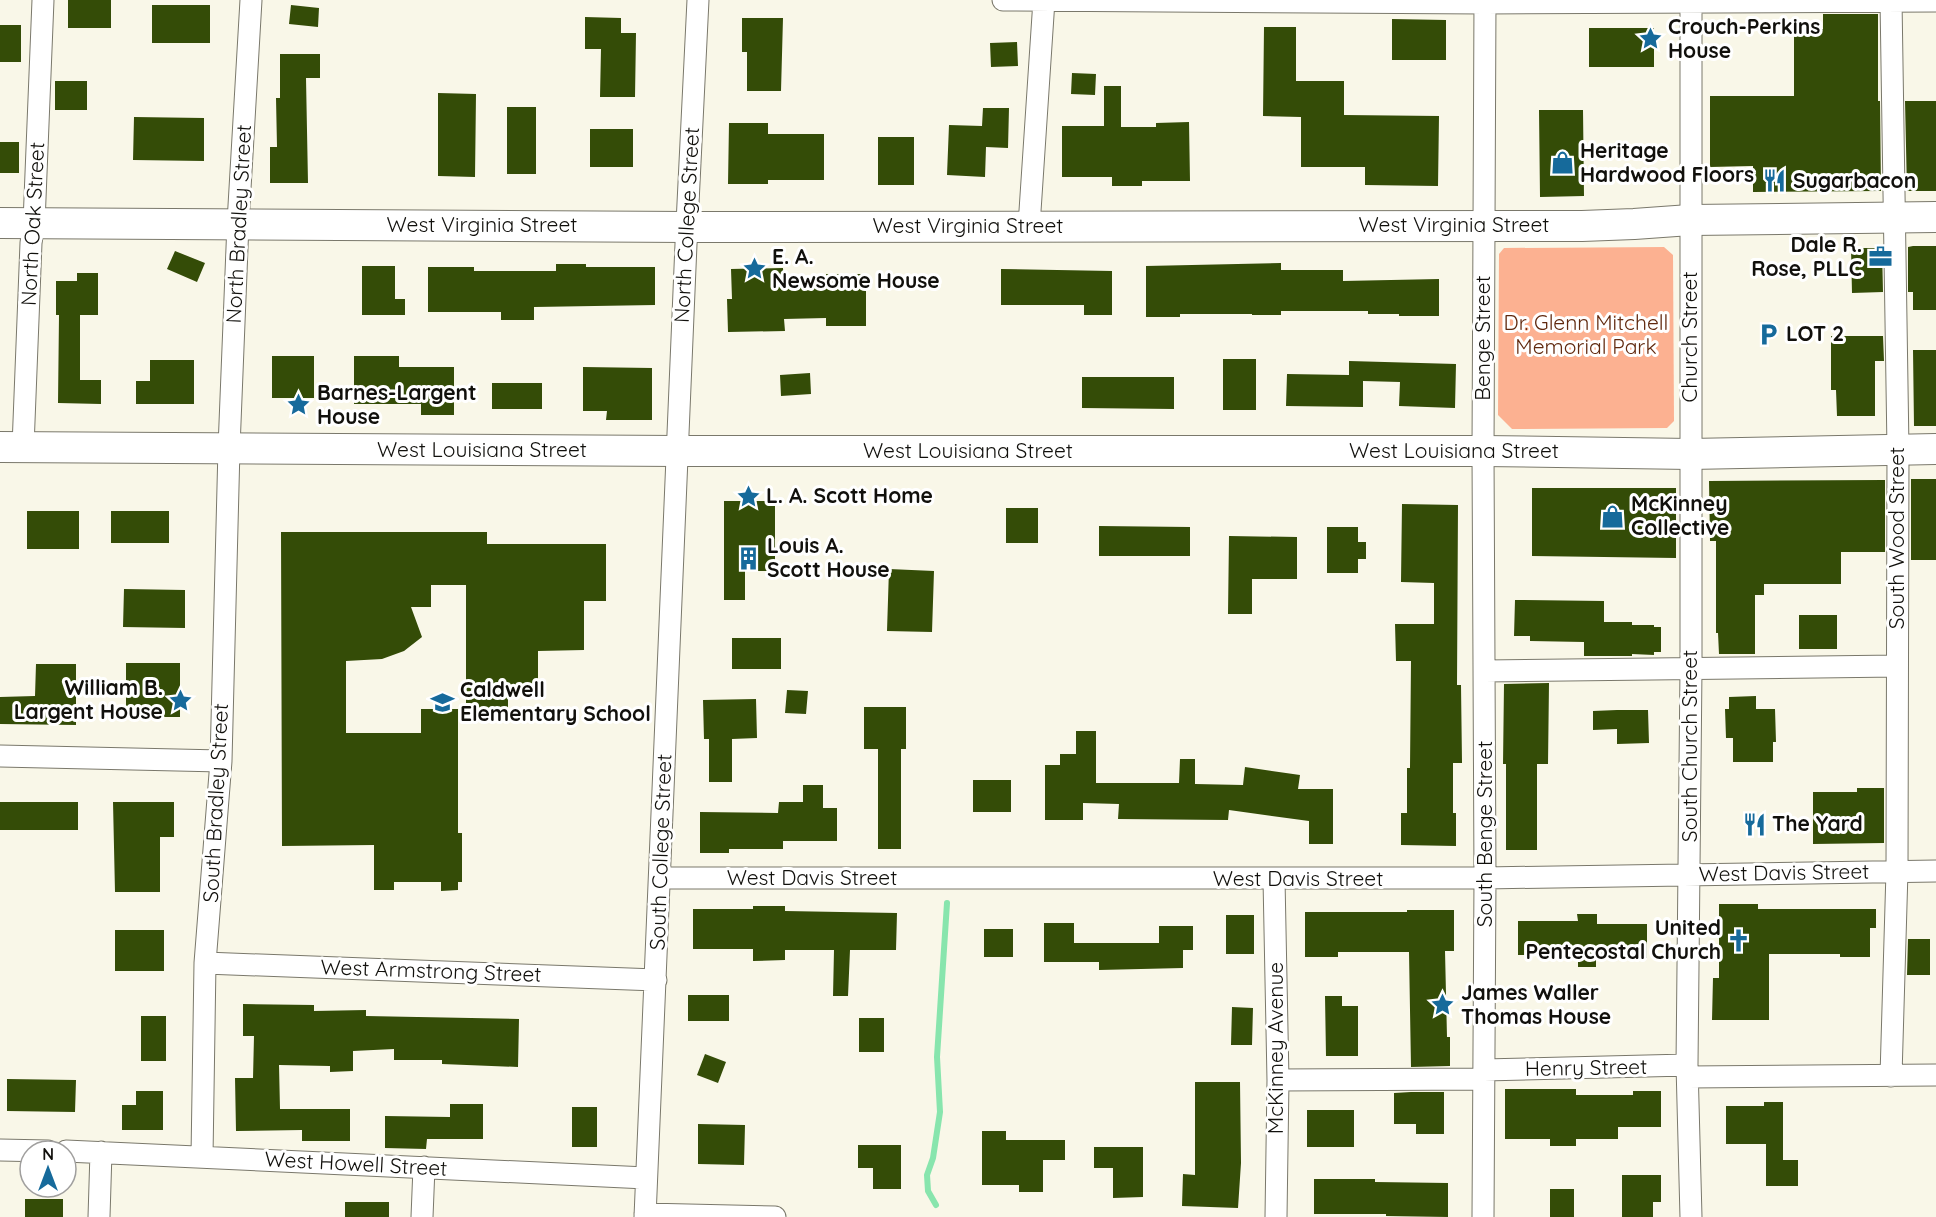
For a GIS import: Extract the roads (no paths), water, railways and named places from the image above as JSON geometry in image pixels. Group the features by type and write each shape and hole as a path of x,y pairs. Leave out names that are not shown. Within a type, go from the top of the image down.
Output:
{"main road":[{"name":"West Virginia Street","path":"0,223 687,227 1603,225 1690,219 1936,217"},
{"name":"West Louisiana Street","path":"12,447 678,451 1483,451 1690,454 1936,449"}],"street":[{"name":"North Oak Street","path":"12,447 34,223 43,0"},
{"name":"North Bradley Street","path":"229,448 238,223 251,0"},
{"name":"North College Street","path":"678,451 698,0"},
{"path":"1004,0 1936,1"},
{"path":"1029,226 1044,0"},
{"name":"South Wood Street","path":"1891,0 1898,449 1897,871 1891,1076"},
{"name":"Church Street","path":"1690,1 1690,454"},
{"name":"Benge Street","path":"1483,451 1485,2"},
{"name":"South Bradley Street","path":"202,1157 206,963 221,761 229,448"},
{"name":"South College Street","path":"645,1215 678,451"},
{"name":"South Benge Street","path":"1483,451 1485,671 1483,1217"},
{"name":"South Church Street","path":"1690,454 1688,1071 1691,1217"},
{"path":"1485,671 1897,666"},
{"path":"0,756 221,761"},
{"name":"West Davis Street","path":"660,878 1485,878 1936,871"},
{"name":"McKinney Avenue","path":"1274,879 1278,1080 1275,1217"},
{"name":"West Armstrong Street","path":"206,963 656,980"},
{"name":"Henry Street","path":"1278,1080 1404,1080 1484,1074 1688,1071 1752,1077 1891,1076"},
{"path":"1891,1076 1936,1075"},
{"path":"0,1150 18,1150"},
{"name":"West Howell Street","path":"78,1151 646,1178"},
{"path":"99,1217 101,1152"},
{"path":"423,1167 423,1217"},
{"path":"645,1215 775,1217"}],"waterway":[{"path":"936,1205 928,1191 927,1175 933,1158 940,1112 937,1057 947,903"}],"place":[{"name":"Crouch-Perkins House","path":"1650,39"},
{"name":"Heritage Hardwood Floors","path":"1562,163"},
{"name":"Sugarbacon","path":"1775,181"},
{"name":"Dale R. Rose, PLLC","path":"1880,257"},
{"name":"E. A. Newsome House","path":"754,269"},
{"name":"LOT 2","path":"1768,334"},
{"name":"Barnes-Largent House","path":"299,405"},
{"name":"L. A. Scott Home","path":"748,496"},
{"name":"McKinney Collective","path":"1613,516"},
{"name":"Louis A. Scott House","path":"749,558"},
{"name":"William B. Largent House","path":"181,700"},
{"name":"Caldwell Elementary School","path":"442,702"},
{"name":"The Yard","path":"1754,824"},
{"name":"United Pentecostal Church","path":"1739,940"},
{"name":"James Waller Thomas House","path":"1443,1005"}],"park label":[{"name":"Dr. Glenn Mitchell Memorial Park","path":"1586,335"}]}
